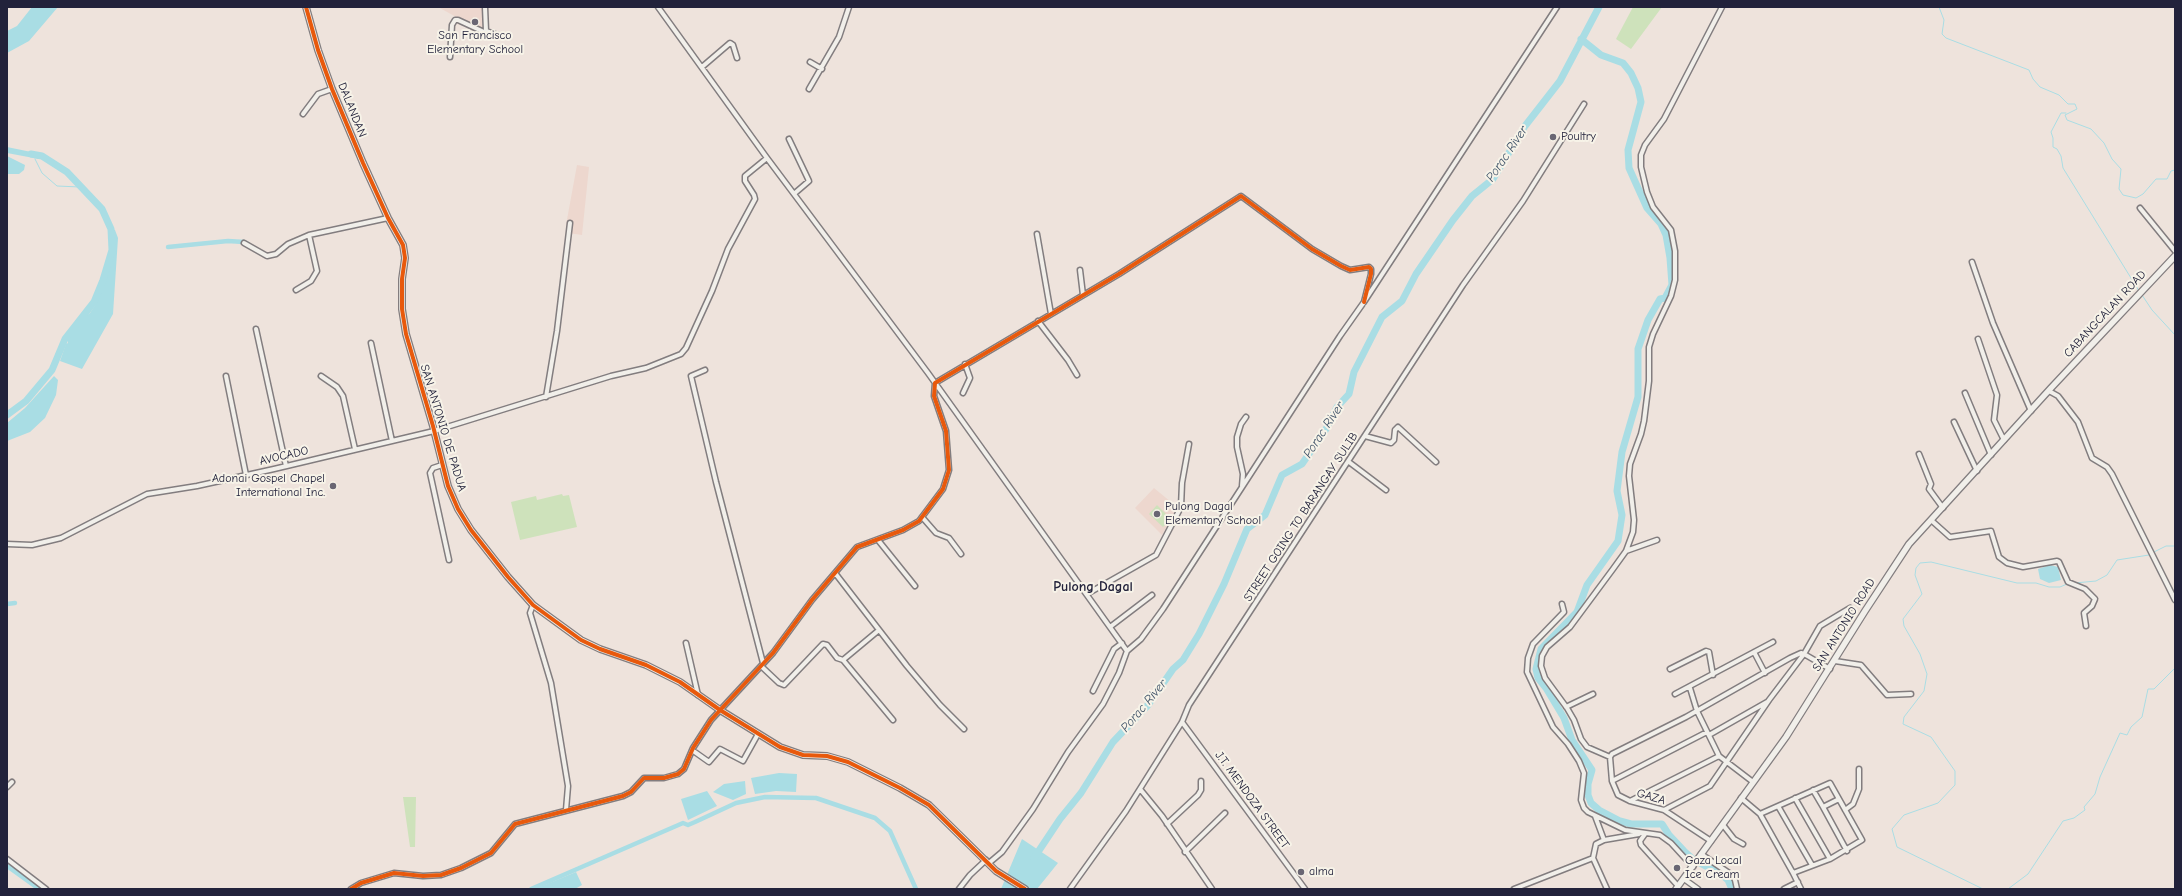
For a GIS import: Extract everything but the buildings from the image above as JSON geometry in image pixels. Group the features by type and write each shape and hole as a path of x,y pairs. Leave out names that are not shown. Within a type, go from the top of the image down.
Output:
{"street":[{"name":"DALANDAN","path":"306,7 318,50 332,89 388,218"},
{"path":"485,7 486,31"},
{"path":"658,7 767,158 795,193 935,383 1127,651"},
{"path":"809,88 822,69 839,37 849,7"},
{"path":"959,889 970,875 1002,852 1034,809 1068,752 1103,704 1120,674 1127,651 1146,633 1163,610 1340,336 1364,302 1557,7"},
{"path":"1722,7 1664,119 1645,145 1641,155 1641,167 1647,192 1653,206 1670,230 1675,251 1675,280 1671,296 1653,334 1649,347 1649,381 1644,421 1630,464 1629,476 1634,520 1633,532 1626,551 1570,627 1547,647 1542,656 1541,666 1545,678 1566,707 1584,743 1593,750 1610,757 1612,754 1697,711 1801,653 1830,669"},
{"path":"450,57 452,25 455,20 484,32 486,31 501,36"},
{"path":"702,67 730,43 733,45 737,58"},
{"path":"810,62 822,69"},
{"path":"303,114 318,94 332,89"},
{"name":"STREET GOING TO BARANGAY SULIB","path":"1070,889 1140,789 1182,722 1189,705 1439,324 1523,201 1584,104"},
{"path":"789,139 809,181 795,193"},
{"name":"AVOCADO","path":"7,544 32,545 61,538 147,494 197,486 434,431 611,376 646,368 683,353 712,291 728,250 755,199 745,181 745,176 751,169 767,158"},
{"path":"935,383 1083,294 1241,196 1312,249 1341,266 1350,270 1369,267 1371,269 1371,274 1364,302"},
{"path":"2140,208 2175,251"},
{"path":"244,243 267,256 276,254 288,244 309,235 388,218"},
{"name":"SAN ANTONIO DE PADUA","path":"388,218 403,245 405,258 402,279 402,309 413,362 434,431 442,465 458,509 471,530 533,605 581,640 600,650 646,665 680,682 720,710 780,747 803,755 827,756 848,762 900,788 929,805 999,873 1024,889"},
{"path":"546,397 557,332 570,223"},
{"path":"1037,234 1050,314"},
{"path":"296,290 311,281 317,272 309,235"},
{"name":"CABANGCALAN ROAD","path":"2050,389 2175,256"},
{"path":"1972,262 1993,323 2031,411"},
{"path":"1080,270 1083,294"},
{"path":"1038,321 1068,360 1077,375"},
{"path":"256,329 286,466"},
{"path":"1978,339 1997,395 1994,420 2004,441"},
{"path":"371,344 392,441"},
{"path":"963,393 970,378 965,364"},
{"path":"705,370 691,376 762,664 779,683 784,685 823,644 827,645 837,658 843,660 893,720"},
{"path":"226,376 246,475"},
{"path":"321,376 337,387 343,396 355,449"},
{"path":"351,889 361,883 394,873 423,876 441,874 461,868 491,853 515,824 623,796 631,792 644,778 664,778 678,774 684,769 702,731 762,664 857,548 903,530 922,517 943,490 949,470 945,424 934,396 935,383"},
{"path":"2050,389 2058,396 2078,422 2092,458 2106,467 2112,474 2175,600"},
{"name":"SAN ANTONIO ROAD","path":"1677,887 1786,737 1901,555 2050,389"},
{"path":"1965,393 1990,456"},
{"path":"1242,489 1243,474 1237,448 1237,437 1241,424 1246,417"},
{"path":"1954,422 1977,471"},
{"path":"1366,436 1391,444 1394,440 1395,430 1398,428 1407,438 1436,462"},
{"path":"1087,594 1150,560 1160,550 1181,507 1182,483 1189,444"},
{"path":"1920,454 1931,484 1929,489 1943,508"},
{"path":"1349,462 1386,490"},
{"path":"442,465 433,468 430,473 449,560"},
{"path":"922,517 937,535 949,538 961,554"},
{"path":"1931,520 1950,537 1991,530 1999,556 2008,563 2023,567 2056,561 2059,562 2068,582 2085,589 2095,599 2092,606 2084,613 2086,626"},
{"path":"878,540 915,586"},
{"path":"1626,551 1657,540"},
{"path":"835,573 940,706 964,729"},
{"path":"1110,627 1152,595"},
{"path":"1562,604 1564,612 1533,644 1528,658 1527,672 1553,727 1568,744 1579,760 1584,773 1581,800 1584,808 1594,816 1625,830 1642,834"},
{"path":"533,605 530,613 551,683 568,786 566,810"},
{"path":"1664,810 1707,789 1769,700 1804,654 1820,626 1850,608"},
{"path":"843,660 879,630"},
{"path":"1675,694 1690,688 1773,642"},
{"path":"686,643 698,695"},
{"path":"1093,690 1114,649 1122,643"},
{"path":"1670,669 1706,651 1709,652 1713,675"},
{"path":"1754,652 1765,673"},
{"path":"1835,661 1860,665 1887,695 1911,694"},
{"path":"1690,688 1697,711 1719,756 1726,763 1753,782"},
{"path":"1566,707 1593,694"},
{"path":"1612,781 1708,734 1769,700"},
{"name":"J.T. MENDOZA STREET","path":"1182,722 1305,889"},
{"path":"692,750 709,762 720,749 743,761 758,734"},
{"path":"1630,801 1719,756"},
{"name":"GAZA","path":"1610,757 1612,781 1618,795 1630,801 1664,810 1711,841"},
{"path":"1845,810 1853,804 1859,789 1859,769"},
{"path":"1167,824 1198,795 1201,790 1200,781"},
{"path":"7,788 12,782"},
{"path":"1760,814 1830,783 1862,840 1830,859 1793,873"},
{"path":"1140,789 1167,824 1212,889"},
{"path":"1813,790 1847,850"},
{"path":"1741,798 1760,814 1801,889"},
{"path":"1795,798 1830,859"},
{"path":"1823,807 1839,799"},
{"path":"1778,806 1812,865"},
{"path":"1185,852 1225,813"},
{"path":"1594,816 1604,840"},
{"path":"1723,825 1734,839 1743,844"},
{"path":"1642,834 1640,841 1641,845 1677,887"},
{"path":"1607,889 1593,858 1596,844 1604,840 1642,834 1656,834 1667,840 1693,866"},
{"path":"1700,856 1732,875 1737,889"},
{"path":"1514,889 1593,858"},
{"path":"7,859 46,889"},
{"path":"1684,878 1698,889"},
{"path":"1784,889 1798,882"}],"shaded area":[{"name":"San Francisco Elementary School","path":"438,7 484,7 484,32 458,18"},
{"path":"577,165 589,167 582,235 568,233 568,226 566,225"},
{"name":"Pulong Dagal Elementary School","path":"1154,488 1177,507 1162,535 1135,508"}],"green space":[{"path":"1633,7 1662,7 1631,49 1616,39"},
{"path":"562,494 563,496 569,495 577,527 520,540 511,502 536,496 537,500"},
{"path":"1157,505 1171,519 1163,527 1149,514"},
{"path":"403,797 416,797 415,847 410,847"}],"water":[{"path":"32,7 58,7 29,41 7,53 7,31 17,26"},
{"path":"7,147 41,154 39,159 7,153"},
{"path":"7,156 25,165 24,170 19,174 7,174"},
{"path":"112,229 115,230 118,238 113,314 82,369 60,361 66,344 68,343 68,335 79,322 90,313 96,304 113,250"},
{"path":"54,376 58,380 56,395 45,418 30,432 7,441 7,423 25,408"},
{"path":"2050,565 2058,567 2061,580 2049,583 2040,579 2038,569"},
{"path":"779,773 797,774 796,792 776,791 755,794 751,778"},
{"path":"745,781 746,794 733,800 713,792 724,784"},
{"path":"707,791 717,806 688,820 681,799"},
{"path":"1022,839 1058,863 1037,889 1001,889"},
{"path":"576,872 582,885 575,889 535,889"}],"waterway":[{"name":"Porac River","path":"1034,858 1060,819 1081,793 1113,742 1148,705 1173,669 1183,660 1199,634 1224,584 1247,529 1265,515 1282,475 1302,464 1326,429 1337,407 1349,394 1354,372 1382,317 1402,301 1416,274 1453,220 1472,196 1493,179 1525,126 1560,81 1599,7"},
{"path":"1939,7 1944,20 1942,34 1946,38 2029,70 2033,79 2040,87 2059,95 2068,104 2075,104 2077,109 2065,115 2067,120 2091,129 2104,143 2112,159 2121,169 2119,189 2123,195 2136,198 2143,194 2156,179 2167,179 2171,171 2175,170"},
{"path":"1581,39 1601,55 1623,63 1631,73 1638,88 1641,102 1628,150 1629,168 1647,208 1661,224 1666,235 1670,258 1672,285 1665,298 1660,299 1648,320 1638,349 1638,397 1622,452 1617,491 1622,515 1618,541 1587,585 1577,612 1541,649 1536,669 1538,678 1546,688 1564,718 1572,740 1592,770 1588,784 1588,795 1591,803 1599,810 1620,821 1631,824 1662,824 1669,835 1684,851 1694,860 1720,873 1728,880 1732,889"},
{"path":"2066,113 2061,113 2051,132 2053,147 2057,149 2061,156 2063,168 2139,291"},
{"path":"7,415 26,401 52,370 65,339 94,302 103,280 112,250 111,229 102,209 67,172 42,156 31,154"},
{"path":"35,159 42,173 57,186 80,187"},
{"path":"168,247 228,241 244,242 248,244"},
{"path":"2142,295 2152,310 2175,335"},
{"path":"2154,552 2166,546 2175,546"},
{"path":"2075,583 2096,581 2107,575 2117,560 2149,555"},
{"path":"1983,889 1897,847 1892,829 1904,815 1938,803 1955,785 1955,771 1931,737 1903,724 1904,717 1924,691 1927,674 1920,654 1904,626 1903,619 1922,594 1915,575 1916,568 1920,563 1931,562 2017,583 2036,583 2049,587 2060,587 2067,584"},
{"path":"7,604 15,603"},
{"path":"2008,889 2028,874 2063,821 2074,818 2085,810 2084,807 2095,794 2100,777 2120,733 2127,735 2131,727 2142,717 2148,689 2154,689 2175,668"},
{"path":"531,889 683,823 688,825 736,803 765,797 816,798 875,818 890,831 916,889"},
{"path":"7,866 39,889"}],"cycle path":[{"path":"306,7 318,50 332,89 388,218 403,245 405,258 402,279 402,309 406,334 433,426 448,486 458,509 471,530 508,577 533,605 581,640 600,649 646,665 680,682 720,710 780,747 803,755 827,756 848,762 900,788 929,805 996,871 1025,889"},
{"path":"351,889 361,883 394,873 423,876 441,875 461,868 491,853 515,824 623,796 631,792 644,778 664,778 678,774 684,769 693,748 711,720 773,653 812,600 857,547 903,530 919,521 943,489 949,470 946,431 934,396 935,383 1119,274 1241,196 1312,249 1341,266 1350,270 1369,267 1371,269 1371,274 1364,302"}],"place":[{"name":"San Francisco Elementary School","path":"475,22"},
{"name":"Poultry","path":"1553,137"},
{"name":"Adonai Gospel Chapel International Inc.","path":"333,486"},
{"name":"Pulong Dagal Elementary School","path":"1157,514"},
{"name":"Gaza Local Ice Cream","path":"1677,868"},
{"name":"alma","path":"1301,872"}],"district":[{"name":"Pulong Dagal","path":"1093,587"}]}
